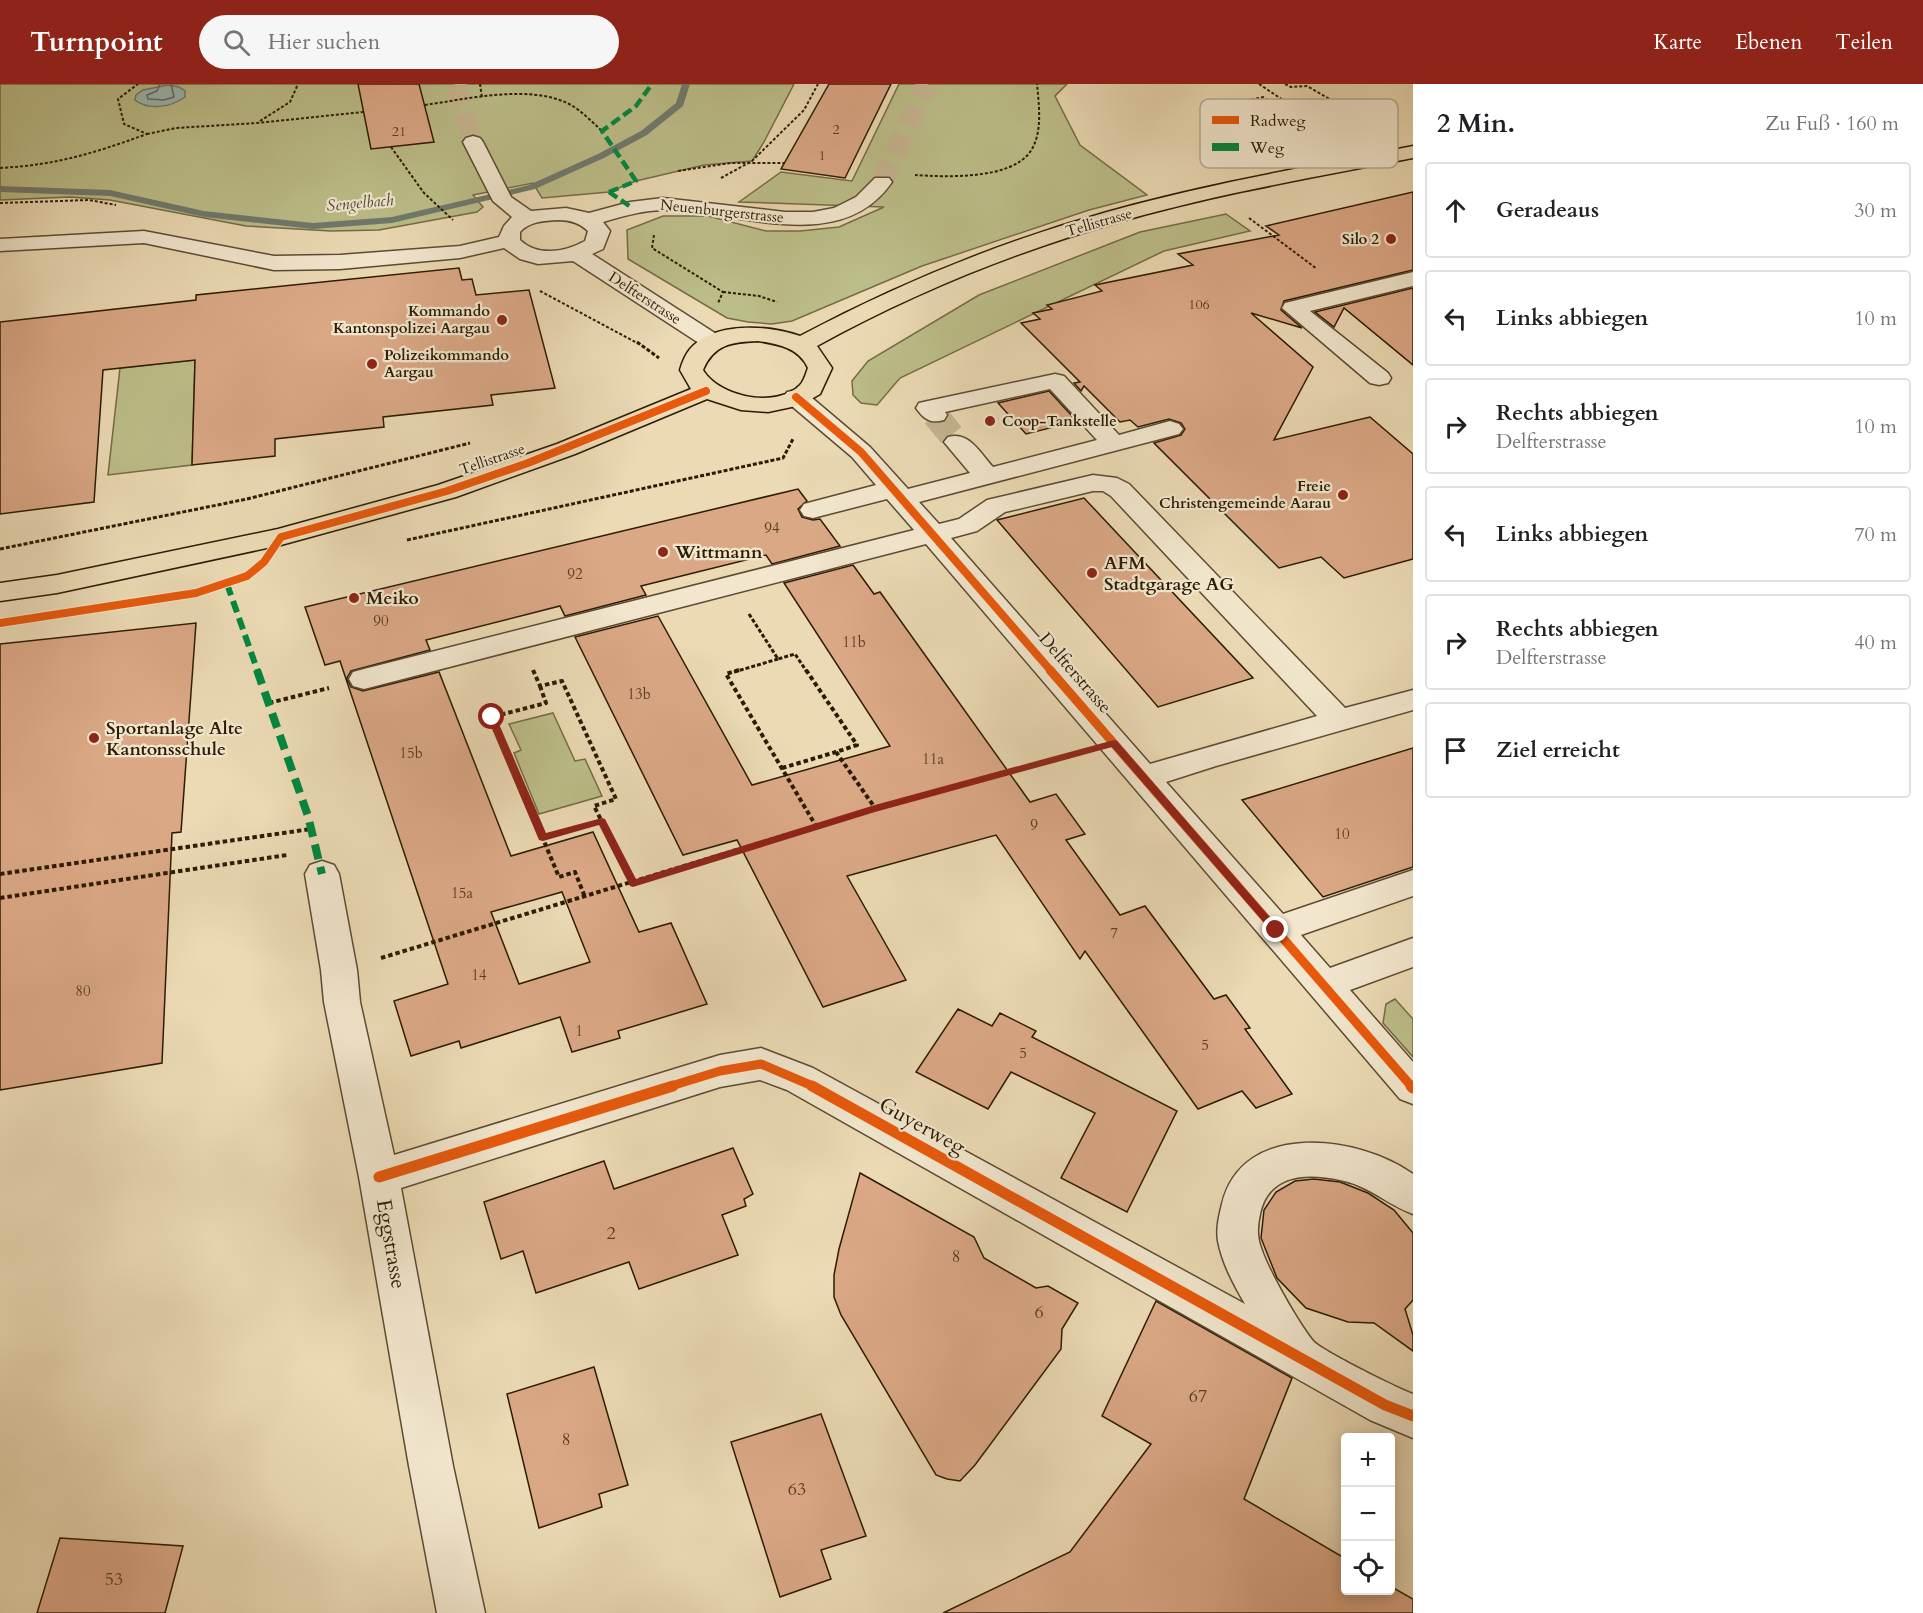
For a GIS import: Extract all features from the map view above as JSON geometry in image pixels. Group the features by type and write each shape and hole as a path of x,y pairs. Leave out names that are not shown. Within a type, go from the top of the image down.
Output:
{"main road":[{"name":"Tellistrasse","path":"1398,155 1413,152"},
{"name":"Tellistrasse","path":"802,345 908,292 1007,251 1072,229 1215,192 1334,168"},
{"path":"758,334 774,336 802,345 817,359 819,376 815,384 796,397 784,401 756,404 729,400 706,391 693,375 692,366 695,357 713,342 726,338 758,334"},
{"name":"Tellistrasse","path":"0,592 57,584 281,537 447,491 566,449 706,391"}],"street":[{"path":"473,142 498,193 527,218"},
{"name":"Neuenburgerstrasse","path":"588,220 630,207 649,204 675,204 777,218 805,219 858,207 873,195 882,182"},
{"path":"566,214 588,220 599,231 599,237 587,249 577,254 549,258 535,256 523,253 509,241 508,235 512,228 527,218 566,214"},
{"path":"0,245 144,237 274,263 307,263 460,252 509,241"},
{"name":"Delfterstrasse","path":"577,254 713,342"},
{"path":"1379,378 1293,308 1413,279"},
{"path":"935,415 928,408 1055,381 1114,444"},
{"name":"Delfterstrasse","path":"796,397 861,452 1413,1088"},
{"path":"813,510 987,477 1170,429"},
{"path":"957,442 987,477"},
{"path":"364,679 968,525 996,506 1093,483 1108,484 1120,490 1339,721"},
{"path":"1144,778 1208,757 1413,700"},
{"name":"Eggstrasse","path":"308,864 339,970 342,1002 379,1178 431,1466 461,1613"},
{"path":"1276,930 1413,883"},
{"path":"1324,985 1413,952"},
{"name":"Guyerweg","path":"379,1178 720,1071 761,1064 800,1079 1385,1405 1413,1416"},
{"path":"1300,1358 1247,1267 1238,1239 1239,1204 1249,1184 1267,1169 1294,1160 1325,1160 1353,1164 1377,1173 1404,1188 1413,1196"}],"path":[{"path":"138,84 117,99 124,124 147,134"},
{"path":"257,123 290,102 298,84"},
{"path":"480,84 483,98"},
{"path":"752,161 804,110 818,84"},
{"path":"911,175 952,177 986,173 1020,161 1029,154 1040,116 1037,84"},
{"path":"1259,84 1282,99"},
{"path":"1285,84 1291,87 1307,86 1331,99"},
{"path":"425,105 510,94 565,102 602,131"},
{"path":"0,168 39,166 85,156 147,134 176,128 257,123 363,112"},
{"path":"391,147 424,193 452,219"},
{"path":"670,173 704,165 752,161 785,163"},
{"path":"1215,192 1350,294"},
{"path":"0,203 89,200 122,206"},
{"path":"538,291 637,342 659,358 659,366"},
{"path":"403,541 783,458 796,433"},
{"path":"0,549 247,499 481,441"},
{"path":"730,586 778,659"},
{"path":"519,640 546,703 492,717 559,877 575,872 585,897"},
{"path":"782,768 857,745 795,654 726,674 816,826"},
{"path":"269,703 364,679"},
{"path":"540,686 562,681 616,799 594,806 633,883"},
{"path":"339,970 875,808 1114,743"},
{"path":"836,752 875,808"},
{"path":"543,838 602,821"},
{"path":"0,874 311,829"},
{"path":"0,898 308,864"}],"green space":[{"path":"0,84 794,84 752,161 704,165 636,181 609,192 542,198 533,183 473,195 483,207 477,212 379,230 331,231 246,226 110,200 70,197 0,200"},
{"path":"899,84 1067,84 1055,96 1080,145 1147,195 1089,210 922,266 792,321 772,324 727,318 628,259 627,230 663,216 708,216 766,231 800,231 839,227 884,207 739,202 781,172 852,181"},
{"path":"1226,214 1250,231 1164,251 900,378 877,405 861,403 853,395 852,381 868,361 979,295 1140,232"},
{"path":"195,360 192,465 108,475 120,368"},
{"path":"553,713 575,761 585,759 602,796 539,814 514,753 521,750 509,724"},
{"path":"1395,999 1413,1019 1413,1057 1383,1023 1386,1004"}],"water":[{"path":"168,85 185,91 185,97 173,103 153,107 135,100 136,95 143,90"}],"building":[{"path":"358,84 419,84 434,142 371,149"},
{"path":"829,84 891,84 845,178 781,169"},
{"path":"1413,192 1413,270 1284,301 1281,310 1302,328 1251,313 1313,367 1274,440 1370,417 1413,454 1413,559 1344,578 1321,557 1279,568 1154,443 1181,435 1185,429 1181,423 1169,419 1138,427 1130,420 1120,422 1084,386 1081,391 1074,383 1080,382 1021,323 1040,319 1033,313 1052,309 1047,305 1102,291 1095,285 1193,265 1178,254 1279,235 1266,226"},
{"name":"Polizeikommando Aargau","path":"459,268 462,280 472,279 476,295 529,290 555,388 491,395 493,405 383,417 384,427 275,439 275,456 192,465 195,360 103,370 94,502 0,514 0,322 196,300 196,295"},
{"path":"1413,288 1413,365 1344,308 1334,327 1315,312"},
{"path":"1049,391 1072,416 1070,423 1026,434 998,403"},
{"path":"798,489 807,501 798,509 802,517 820,519 840,546 772,564 766,555 641,586 646,595 565,616 560,606 426,640 430,650 351,671 347,678 351,687 363,691 439,672 511,856 593,832 639,932 671,923 707,1004 618,1031 620,1038 572,1052 560,1017 461,1048 459,1041 411,1056 394,1001 448,984 340,661 325,665 305,607","holes":["562,892 590,962 519,984 491,912"]},
{"path":"1084,498 1253,678 1158,707 997,520"},
{"path":"853,565 874,594 880,592 1030,802 1056,794 1085,834 1066,840 1120,915 1145,906 1214,999 1226,995 1250,1028 1245,1029 1292,1094 1256,1108 1242,1091 1198,1109 1085,951 1080,959 996,835 847,876 906,980 823,1007 737,840 683,855 575,637 658,616 752,785 890,746 784,583"},
{"path":"196,623 181,832 172,833 162,1063 0,1090 0,644"},
{"path":"1413,748 1413,867 1323,897 1242,800"},
{"path":"958,1009 992,1026 1000,1013 1036,1031 1032,1037 1177,1111 1127,1212 1061,1178 1095,1113 1011,1072 988,1109 916,1072"},
{"path":"733,1148 753,1194 744,1199 746,1206 722,1215 738,1255 639,1289 629,1262 536,1293 523,1251 501,1259 484,1202 604,1161 614,1189"},
{"path":"860,1173 974,1237 984,1258 1036,1288 1048,1286 1078,1303 1062,1329 1061,1349 975,1465 960,1481 936,1475 841,1315 834,1297 834,1275 839,1249"},
{"path":"1314,1179 1340,1182 1368,1193 1394,1210 1413,1233 1413,1300 1405,1309 1413,1335 1413,1351 1374,1323 1348,1322 1306,1308 1277,1278 1261,1238 1264,1210 1276,1192 1295,1181"},
{"path":"1156,1301 1292,1378 1244,1499 1341,1556 1341,1595 1395,1595 1395,1589 1413,1599 1413,1613 943,1613 1070,1552 1151,1444 1102,1416"},
{"path":"594,1367 628,1485 599,1494 602,1507 539,1528 507,1394"},
{"path":"821,1414 866,1536 821,1550 831,1579 780,1597 731,1442"},
{"path":"60,1538 183,1546 165,1613 37,1613"}],"waterway":[{"name":"Sengelbach","path":"0,189 110,193 204,214 313,226 392,220 532,187 601,156 644,133 680,104 686,84"}],"tunnel":[{"path":"456,84 473,142"},
{"path":"882,182 927,84"},
{"path":"935,415 957,442"}],"marked path":[{"path":"609,192 636,181 602,131 636,106 652,84"},
{"path":"609,192 631,207"},
{"path":"227,584 308,816 322,874"}],"cycle path":[{"path":"0,623 196,593 225,585 256,570 281,537 447,491 528,463 706,391"},
{"path":"796,397 861,452 1413,1088"},
{"path":"379,1177 720,1071 761,1064 800,1079 1385,1405 1413,1416"}],"place":[{"name":"Silo 2","path":"1391,239"},
{"name":"Kommando Kantonspolizei Aargau","path":"502,320"},
{"name":"Polizeikommando Aargau","path":"372,364"},
{"name":"Coop-Tankstelle","path":"990,421"},
{"name":"Freie Christengemeinde Aarau","path":"1343,495"},
{"name":"Wittmann","path":"663,552"},
{"name":"AFM Stadtgarage AG","path":"1092,573"},
{"name":"Meiko","path":"354,598"},
{"name":"Sportanlage Alte Kantonsschule","path":"94,738"}],"route":[{"path":"492,717 543,838 602,821 633,883 875,808 1114,743 1276,930"}]}
